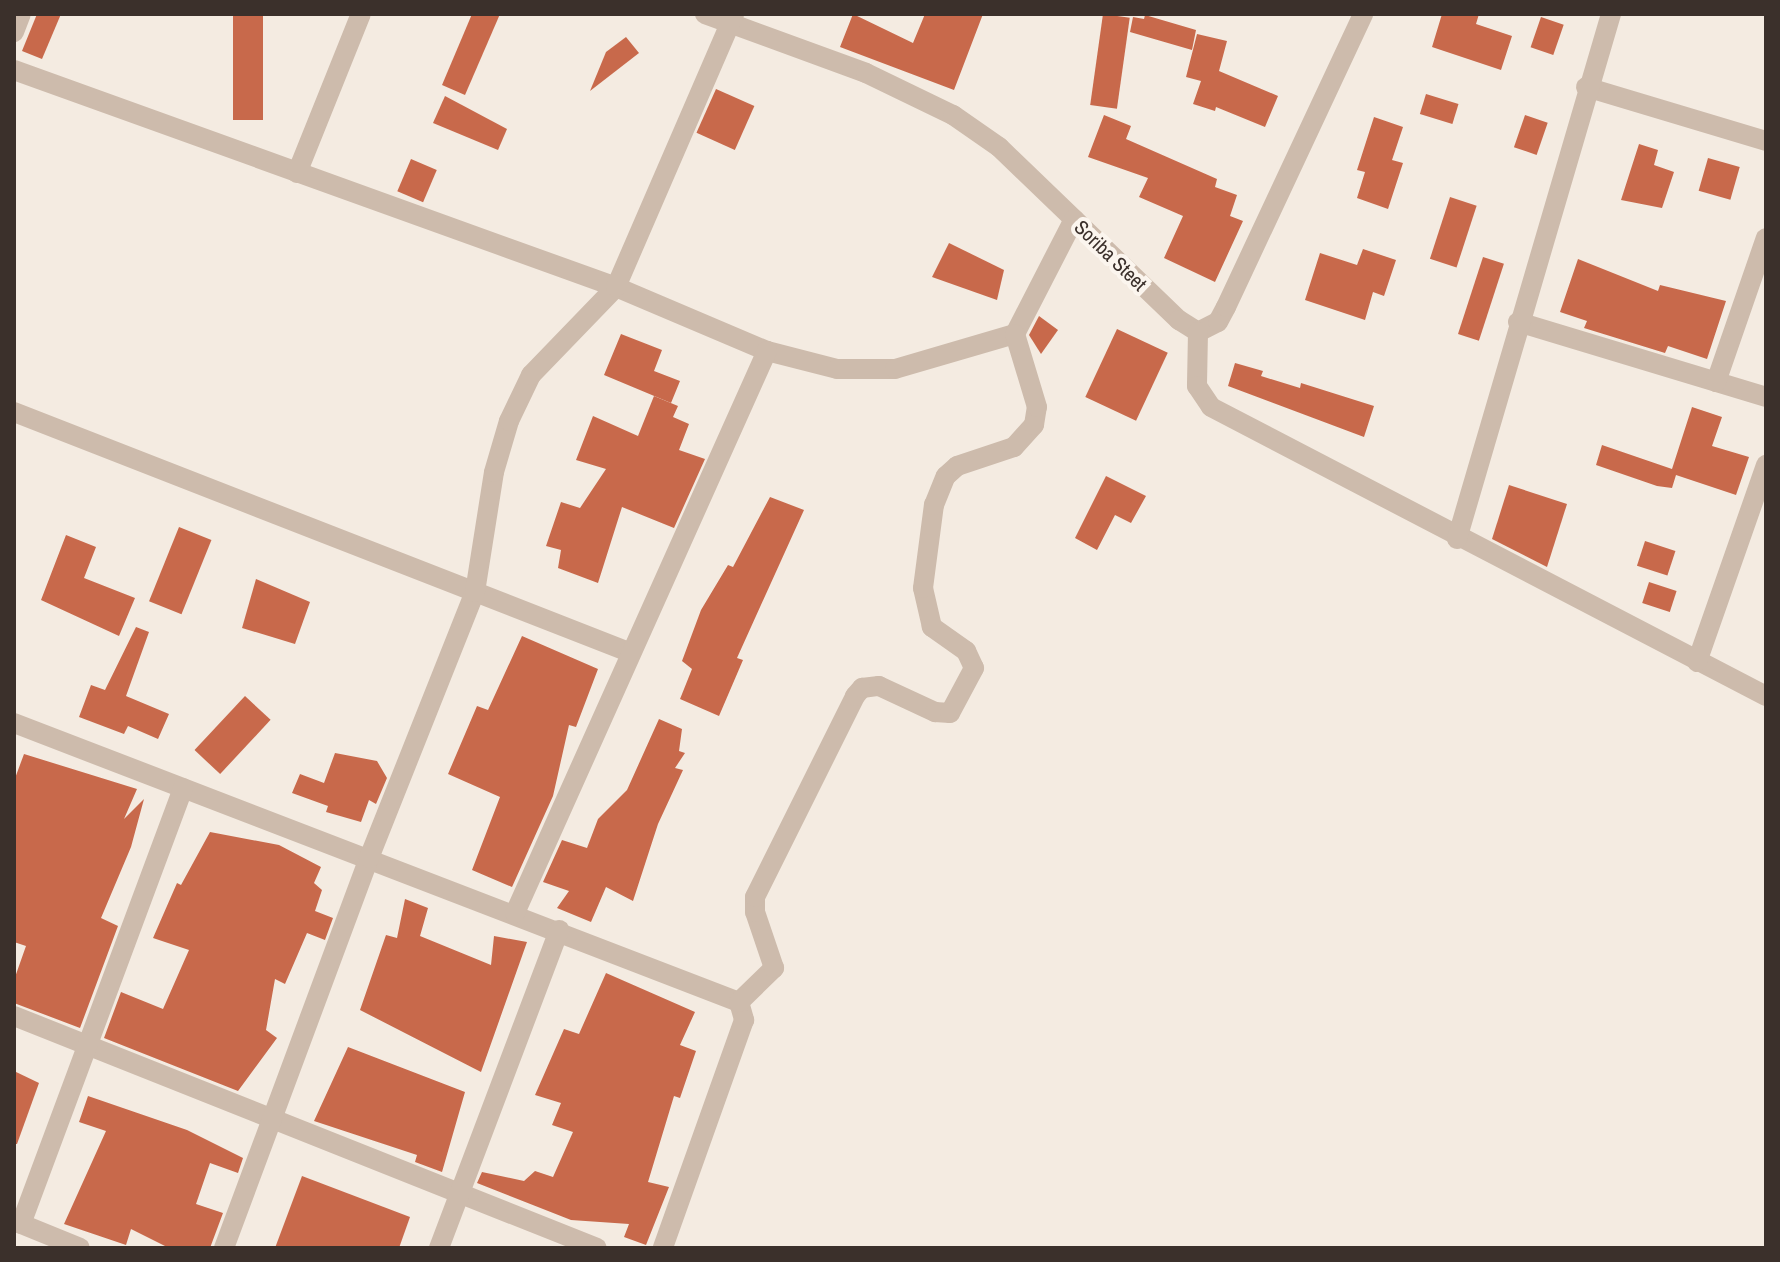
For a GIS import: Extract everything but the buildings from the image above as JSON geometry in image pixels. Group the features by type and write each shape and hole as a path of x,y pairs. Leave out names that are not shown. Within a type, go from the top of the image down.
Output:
{"street":[{"path":"14,32 21,14"},
{"path":"297,173 361,14"},
{"name":"Soriba Steet","path":"705,14 732,19 866,73 953,115 999,147 1179,320 1198,332"},
{"path":"1363,14 1222,315 1208,330 1198,332 1197,386 1211,407 1457,539 1766,696"},
{"path":"1457,539 1586,87 1611,14"},
{"path":"224,1248 369,858 475,592 494,472 509,421 531,375 616,287 732,19"},
{"path":"14,70 616,287 767,351 869,372 1015,334"},
{"path":"1586,87 1766,141"},
{"path":"739,1002 774,968 755,897 855,696 862,688 879,686 935,712 950,713 974,668 966,651 932,627 923,588 934,505 946,476 957,466 1014,447 1034,425 1037,407 1015,334 1074,219"},
{"path":"1716,382 1766,238"},
{"path":"1518,322 1766,397"},
{"path":"515,913 629,652 767,351"},
{"path":"14,412 629,652"},
{"path":"1697,662 1766,465"},
{"path":"14,723 515,913 739,1002"},
{"path":"80,1248 17,1222 183,788"},
{"path":"439,1248 559,930"},
{"path":"663,1248 744,1020 739,1002"},
{"path":"14,1016 597,1248"}]}
